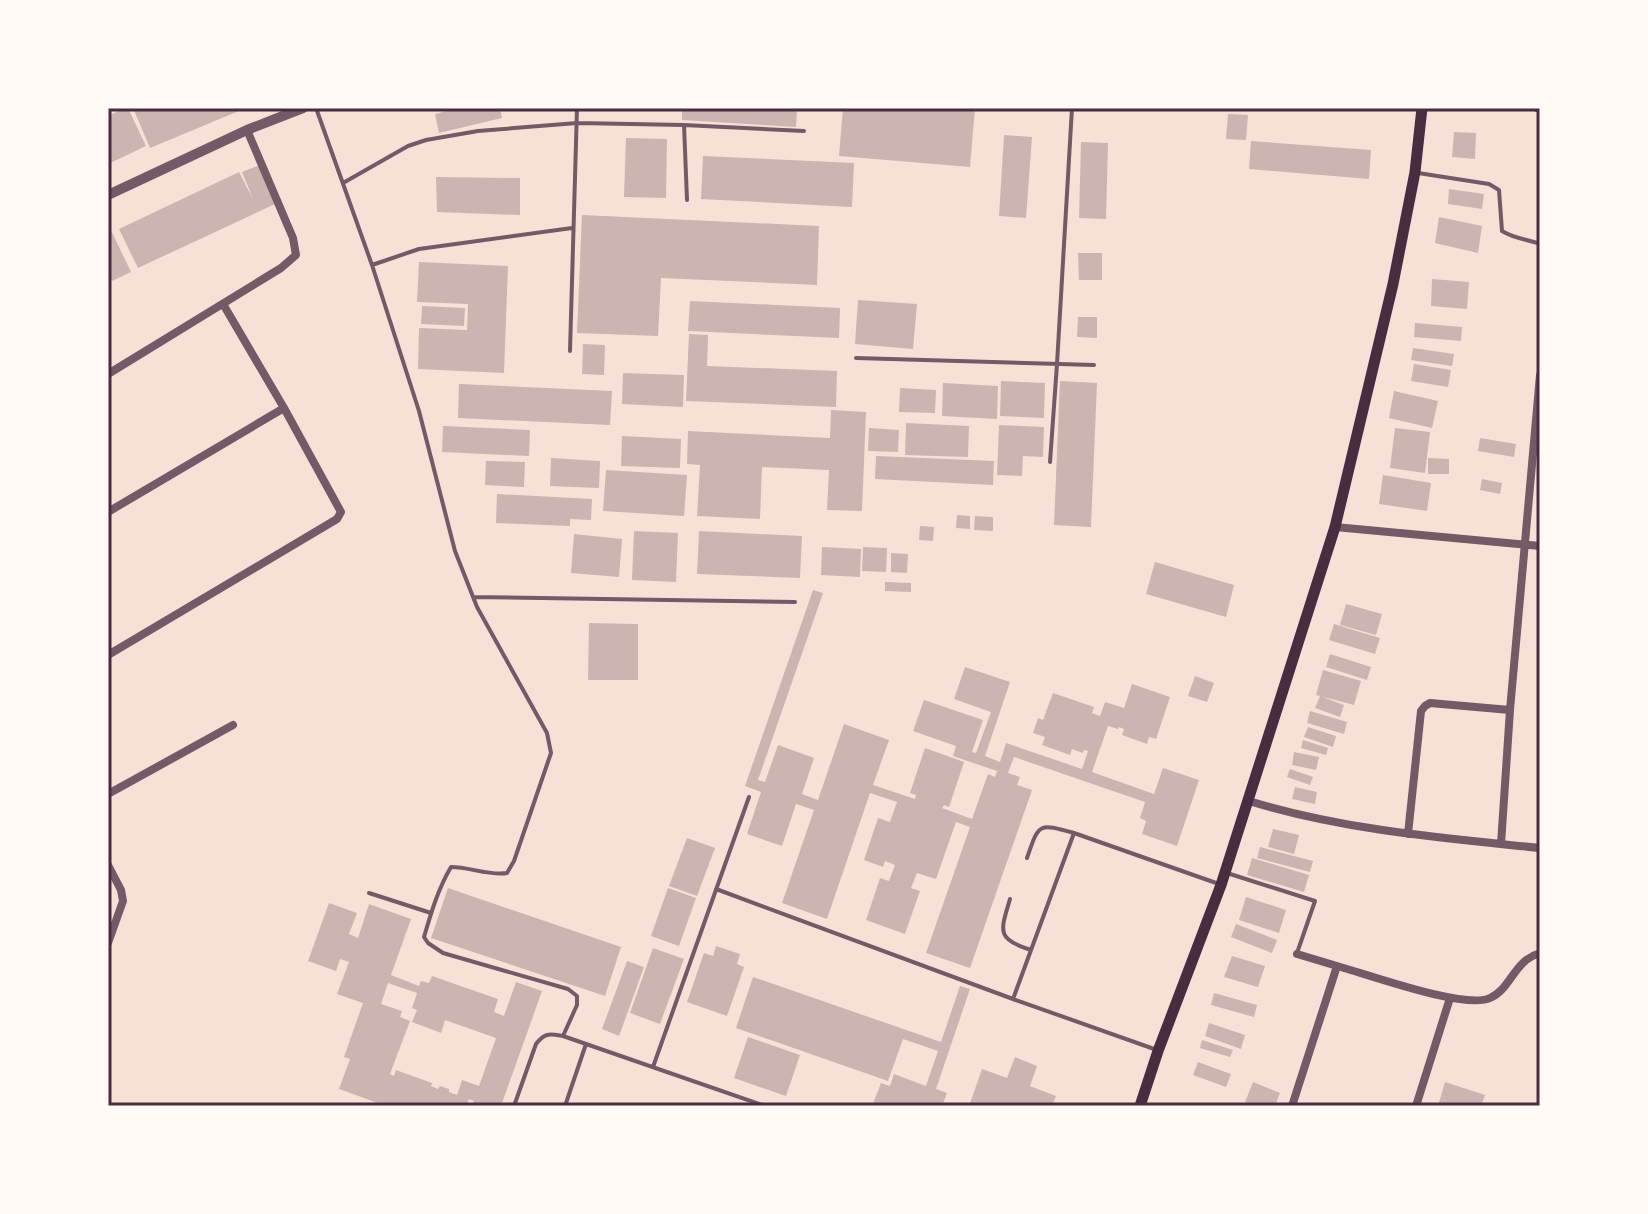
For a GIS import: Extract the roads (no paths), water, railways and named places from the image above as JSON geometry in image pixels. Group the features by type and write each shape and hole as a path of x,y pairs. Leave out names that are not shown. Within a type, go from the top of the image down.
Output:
{"main road":[{"path":"1140,1106 1223,879 1335,527 1393,284 1415,172 1422,108"}],"street":[{"path":"108,195 247,130 303,108"},
{"path":"108,374 281,268 296,255 293,238 247,130"},
{"path":"108,655 340,516 341,512 284,408 223,304"},
{"path":"1501,844 1540,375"},
{"path":"108,512 284,408"},
{"path":"1335,527 1540,546"},
{"path":"1408,834 1421,711 1425,706 1430,703 1510,710"},
{"path":"108,794 233,725"},
{"path":"1249,801 1282,811 1408,834 1540,848"},
{"path":"108,865 123,901 108,943"},
{"path":"1297,954 1450,998 1481,1000 1491,998 1500,990 1526,958 1540,953"},
{"path":"1292,1106 1337,966"},
{"path":"1416,1106 1450,998"}],"lane":[{"path":"316,108 372,265 419,411 455,551 499,650 547,733 551,753 514,861 507,873 497,875 466,867 451,867 424,937 443,953 568,989 577,996 577,1005 563,1036"},
{"path":"570,351 577,108"},
{"path":"1050,462 1072,108"},
{"path":"343,183 408,146 478,131 577,123 804,131"},
{"path":"684,125 687,200"},
{"path":"1415,172 1489,184 1499,190 1502,231 1514,239 1528,239 1540,244"},
{"path":"372,265 419,249 572,228"},
{"path":"856,358 1094,365"},
{"path":"473,597 795,602"},
{"path":"653,1067 749,797"},
{"path":"1027,858 1038,830 1049,826 1223,879 1315,901 1297,954"},
{"path":"1013,999 1074,833"},
{"path":"716,889 1158,1051"},
{"path":"369,893 431,913"},
{"path":"1010,899 1002,925 1003,932 1012,944 1031,950"},
{"path":"514,1106 536,1044 542,1036 550,1034 765,1106"},
{"path":"565,1106 586,1044"}]}
